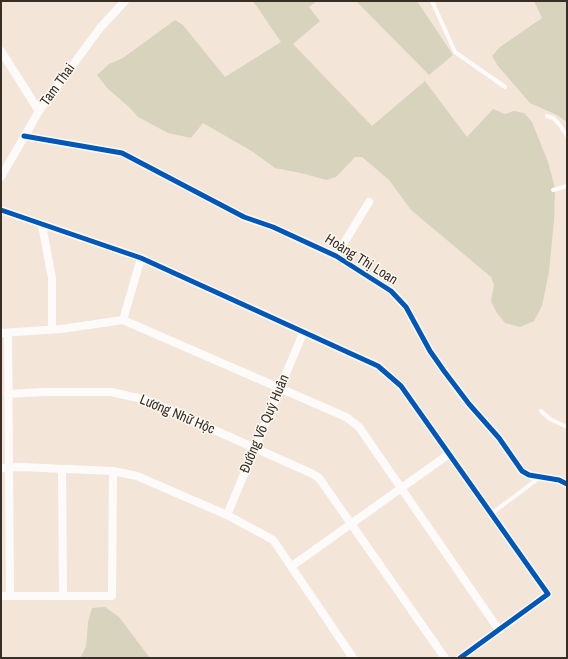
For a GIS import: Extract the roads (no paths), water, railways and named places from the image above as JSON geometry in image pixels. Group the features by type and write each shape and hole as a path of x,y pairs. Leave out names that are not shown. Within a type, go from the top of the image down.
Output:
{"street":[{"name":"Tam Thai","path":"1,177 39,111 100,28 125,1"},
{"path":"1,50 39,111"},
{"name":"Hoàng Thị Loan","path":"24,136 122,153 244,217 273,227 336,256 391,291 406,307 430,351 444,371 469,404 499,438 522,471 539,478 559,480 567,484"},
{"path":"336,256 368,202"},
{"path":"1,210 142,258 303,333 378,366 390,375 407,393 490,514 548,594 460,658"},
{"path":"42,225 52,278 52,329"},
{"path":"122,320 142,258"},
{"path":"10,596 5,468 8,394 4,333 61,329 122,320 280,387 346,417 359,426 499,630"},
{"name":"Đường Võ Quý Huân","path":"227,515 303,333"},
{"name":"Lương Nhữ Hộc","path":"8,394 45,392 119,393 147,400 313,474 319,478 445,658"},
{"path":"292,566 449,454"},
{"path":"5,468 112,471 137,476 227,515 273,540 353,658"},
{"path":"62,469 63,596"},
{"path":"1,596 112,596 112,471"}],"lane":[{"path":"432,1 455,52 505,88"},
{"path":"547,116 553,118 559,124 567,136"},
{"path":"553,190 567,186"},
{"path":"540,411 550,419 567,427"},
{"path":"490,514 539,478"}]}
